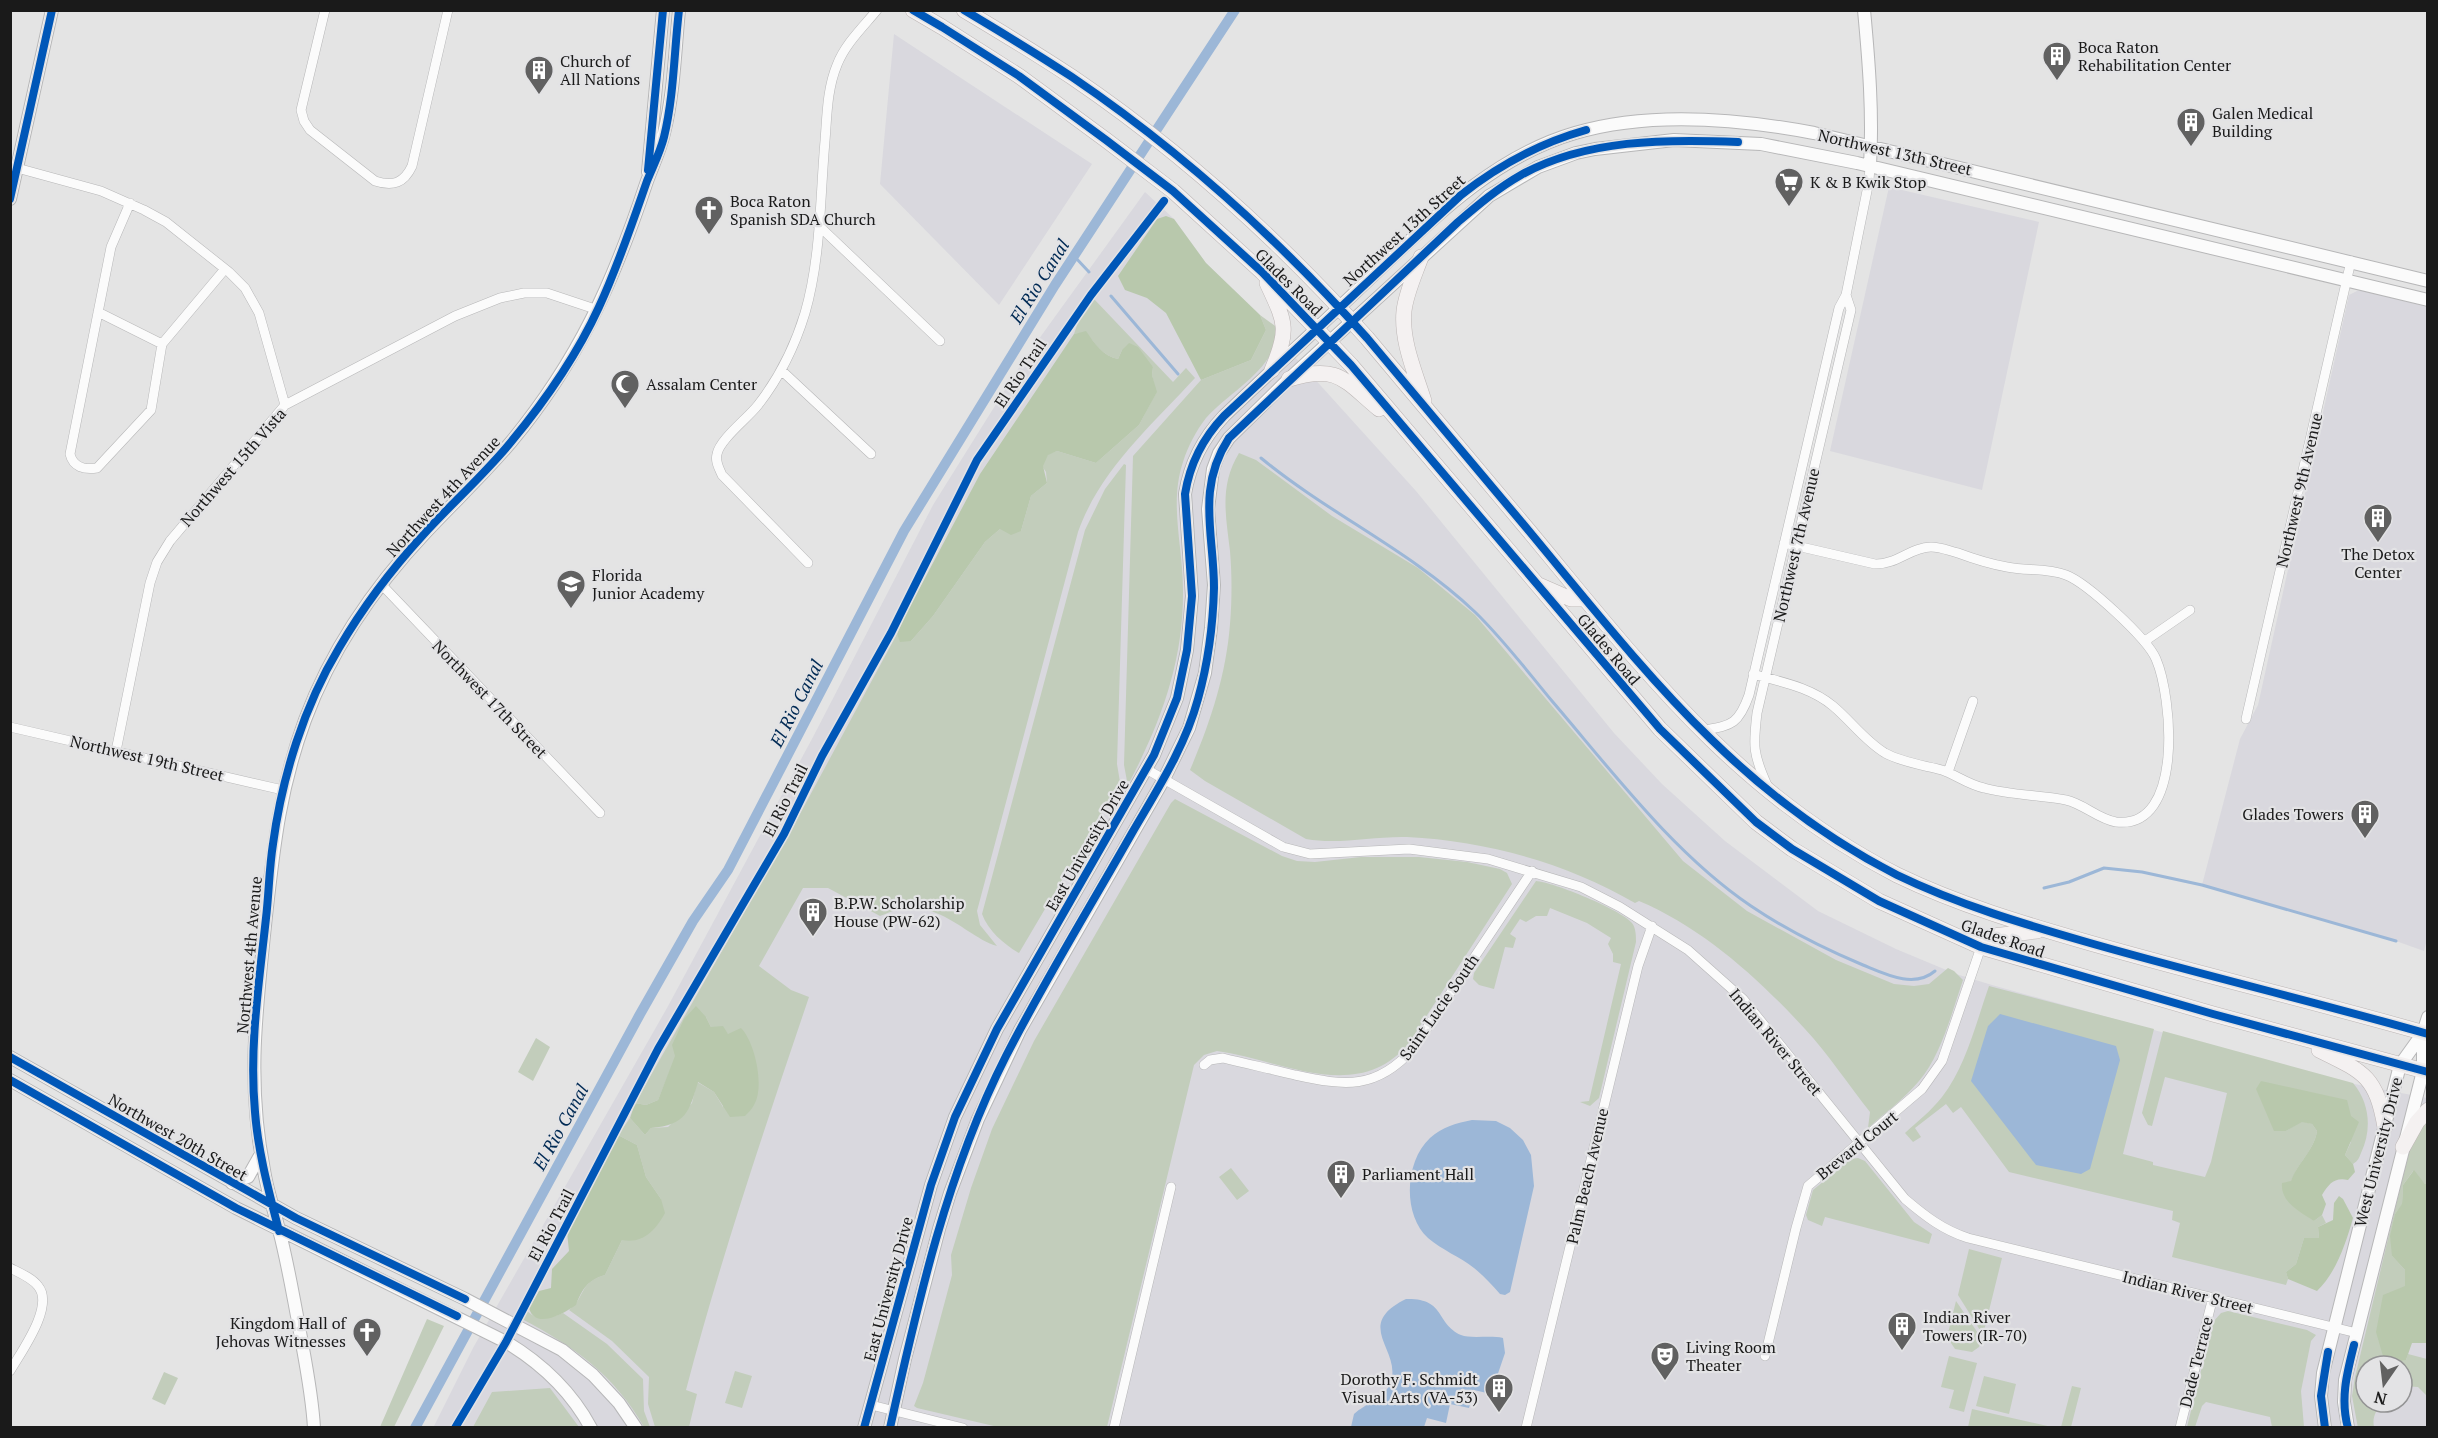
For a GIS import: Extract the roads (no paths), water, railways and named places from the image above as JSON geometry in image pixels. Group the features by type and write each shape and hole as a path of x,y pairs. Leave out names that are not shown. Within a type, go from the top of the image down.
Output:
{"main road":[{"name":"Glades Road","path":"913,10 1019,76 1106,140 1173,191 1262,272 1330,343 1416,441 1660,729 1756,822 1840,879 1909,916 1981,947 2425,1071"},
{"name":"Glades Road","path":"964,10 1042,57 1122,113 1190,166 1233,204 1353,322 1584,599 1700,731 1772,795 1832,836 1898,875 1992,915 2425,1034"},
{"path":"1421,257 1404,309 1404,325 1406,344 1427,410"},
{"path":"1262,272 1284,322 1283,342 1272,370"},
{"path":"1289,379 1319,372 1338,376 1416,441"},
{"path":"1536,584 1571,599 1584,599"},
{"path":"1981,947 1993,936 2046,930"},
{"path":"2284,1033 2361,1072 2377,1095 2385,1127"},
{"path":"2403,1147 2417,1122 2427,1110"}],"street":[{"path":"10,199 52,10"},
{"path":"325,10 301,110 304,121 310,130 375,181 386,185 398,183 407,176 412,166 448,10"},
{"name":"Northwest 4th Avenue","path":"648,179 663,10"},
{"name":"Northwest 4th Avenue","path":"314,1428 309,1379 261,1154 255,1114 254,1023 272,847 283,790 295,747 319,688 339,648 381,584 424,534 482,476 534,414 555,384 598,310 627,241 659,153 668,118 680,10"},
{"path":"808,563 722,475 717,465 717,453 722,443 758,406 781,370 806,311 818,225 830,86 843,53 877,10"},
{"name":"Northwest 7th Avenue","path":"1700,731 1720,727 1742,714 1839,308 1846,295 1870,166 1870,77 1864,10"},
{"name":"Northwest 13th Street","path":"1339,307 1432,220 1477,182 1528,152 1572,134 1643,122 1703,120 1768,124 2427,280"},
{"name":"Northwest 13th Street","path":"1353,322 1421,257 1503,186 1538,167 1585,151 1657,141 1738,142 1805,151 2427,300"},
{"path":"17,168 83,186 130,203 166,222 225,269 245,288 259,313 285,405"},
{"path":"130,203 111,247 69,454 71,461 78,467 97,468 151,410 162,344 225,269"},
{"path":"818,225 940,341"},
{"name":"Northwest 9th Avenue","path":"2246,719 2351,261"},
{"name":"Northwest 15th Vista","path":"116,751 150,583 160,557 170,541 285,405 454,316 500,298 524,293 547,293 598,310"},
{"name":"Northwest 7th Avenue","path":"1772,795 1756,760 1754,749 1757,712 1851,310 1846,295"},
{"name":"East University Drive","path":"864,1428 931,1185 955,1117 997,1029 1146,769 1177,698 1187,651 1192,596 1185,506 1188,479 1209,432 1339,307"},
{"path":"98,312 162,344"},
{"name":"East University Drive","path":"890,1428 905,1359 950,1193 981,1110 1020,1030 1164,779 1188,729 1198,700 1209,649 1214,585 1208,508 1213,469 1219,453 1228,438 1353,322"},
{"path":"781,370 871,454"},
{"path":"1753,674 1806,690 1827,701 1884,753 1948,772 1990,790 2068,800 2107,819 2127,822 2146,814 2159,799 2162,790 2168,746 2168,723 2159,669 2145,640 2084,586 2066,575 2008,567 1940,548 1919,549 1886,564 1875,564 1784,543"},
{"name":"Northwest 17th Street","path":"381,584 600,813"},
{"path":"2145,640 2190,610"},
{"path":"1948,772 1973,701"},
{"name":"Northwest 19th Street","path":"10,727 283,790"},
{"name":"Indian River Street","path":"1146,769 1283,847 1323,854 1366,850 1419,850 1488,859 1588,890 1652,926 1688,950 1743,999 1905,1199 1934,1222 1950,1231 1968,1238 2356,1333"},
{"name":"Saint Lucie South","path":"1204,1065 1210,1060 1223,1058 1340,1084 1361,1082 1389,1071 1413,1049 1532,871"},
{"name":"Palm Beach Avenue","path":"1526,1428 1638,966 1652,926"},
{"name":"Brevard Court","path":"1765,1356 1808,1186 1922,1089 1942,1061 1981,947"},
{"path":"2425,1034 2427,1017"},
{"name":"West University Drive","path":"2325,1428 2321,1396 2323,1372 2400,1065 2425,1034"},
{"name":"West University Drive","path":"2348,1428 2344,1401 2345,1380 2403,1147 2425,1071 2425,1034"},
{"name":"Northwest 20th Street","path":"10,1057 272,1206 495,1313 562,1350 593,1375 619,1403 636,1428"},
{"path":"38,1095 48,1078"},
{"name":"Northwest 20th Street","path":"10,1080 279,1231 457,1316 524,1353 566,1392 591,1428"},
{"path":"232,1183 248,1177 261,1154"},
{"path":"1114,1428 1171,1187"},
{"path":"10,1268 31,1279 39,1286 43,1295 38,1323 10,1371"},
{"path":"428,1302 436,1285"},
{"name":"Dade Terrace","path":"2180,1428 2213,1298"},
{"path":"871,1405 963,1428"}],"water":[{"path":"2000,1014 2116,1046 2120,1060 2090,1169 2081,1174 2036,1165 1971,1081 1988,1026"},
{"path":"1472,1120 1496,1121 1510,1128 1523,1140 1531,1155 1534,1186 1510,1292 1505,1295 1500,1294 1474,1268 1428,1238 1420,1228 1411,1202 1412,1173 1415,1160 1422,1148 1430,1138 1445,1128"},
{"path":"1406,1299 1428,1303 1439,1312 1453,1330 1461,1335 1503,1338 1505,1353 1491,1394 1474,1390 1469,1408 1450,1404 1446,1423 1427,1418 1424,1427 1351,1427 1354,1414 1379,1397 1390,1384 1391,1361 1380,1329 1382,1319 1390,1309"}],"waterway":[{"name":"El Rio Canal","path":"415,1428 639,1016 693,921 728,870 904,531 1055,285 1235,10"},
{"path":"1074,256 1089,272"},
{"path":"1111,296 1178,374"},
{"path":"1261,458 1314,497 1424,570 1475,612 1505,644 1645,810 1670,837 1723,885 1791,931 1881,972 1899,978 1918,979 1935,971"},
{"path":"2044,888 2069,882 2104,868 2142,872 2202,885 2396,941"}],"place":[{"name":"Boca Raton Rehabilitation Center","path":"2057,82"},
{"name":"Church of All Nations","path":"539,96"},
{"name":"Galen Medical Building","path":"2191,148"},
{"name":"K & B Kwik Stop","path":"1789,208"},
{"name":"Boca Raton Spanish SDA Church","path":"709,236"},
{"name":"Assalam Center","path":"625,410"},
{"name":"The Detox Center","path":"2378,544"},
{"name":"Florida Junior Academy","path":"571,610"},
{"name":"Glades Towers","path":"2365,840"},
{"name":"B.P.W. Scholarship House (PW-62)","path":"813,938"},
{"name":"Parliament Hall","path":"1341,1200"},
{"name":"Indian River Towers (IR-70)","path":"1902,1352"},
{"name":"Kingdom Hall of Jehovas Witnesses","path":"367,1358"},
{"name":"Living Room Theater","path":"1665,1382"},
{"name":"Dorothy F. Schmidt Visual Arts (VA-53)","path":"1499,1414"}]}
